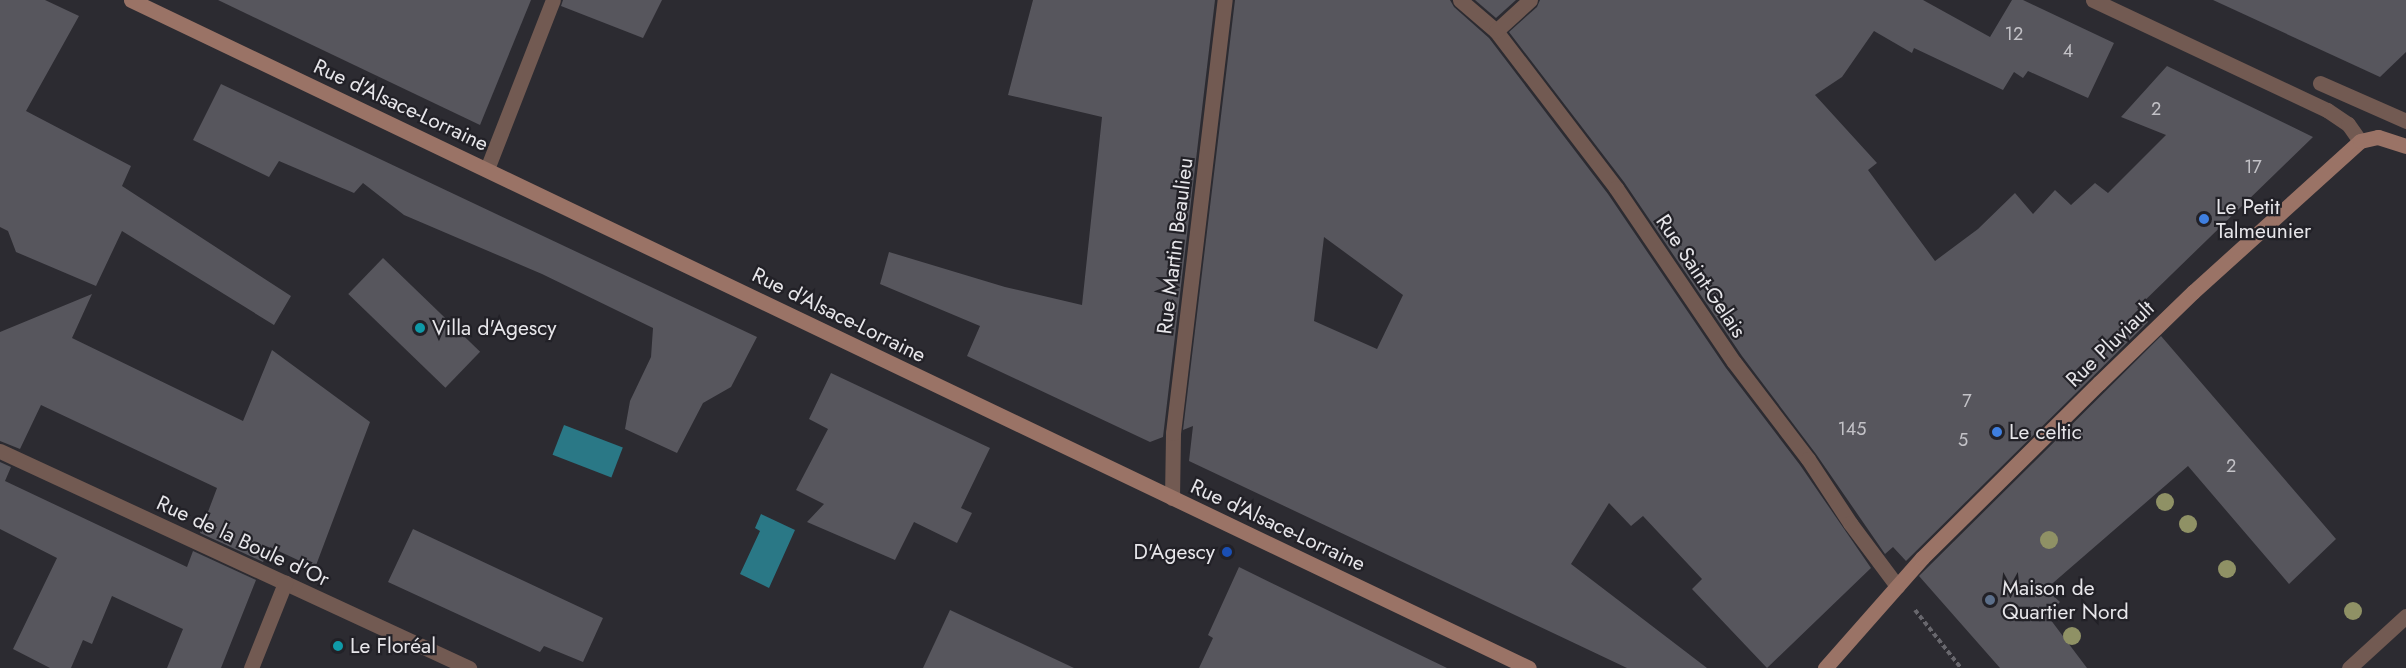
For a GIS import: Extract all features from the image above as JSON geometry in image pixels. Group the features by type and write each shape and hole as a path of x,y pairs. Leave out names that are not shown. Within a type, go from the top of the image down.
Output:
{"main road":[{"name":"Rue d'Alsace-Lorraine","path":"131,0 1529,668"},
{"path":"2360,141 2378,137 2406,146"},
{"name":"Rue Pluviault","path":"1825,668 1922,558 2193,292 2360,141"}],"street":[{"name":"Rue Martin Beaulieu","path":"1172,498 1173,433 1225,0"},
{"name":"Rue Saint-Gelais","path":"1460,0 1496,31 1616,188 1734,362 1808,459 1850,523 1897,586"},
{"path":"1496,31 1530,0"},
{"path":"2093,0 2327,110 2348,124 2360,141"},
{"path":"487,169 550,1"},
{"path":"2320,83 2406,121"},
{"name":"Rue de la Boule d'Or","path":"0,451 461,667"},
{"path":"251,668 285,583"},
{"path":"2349,668 2406,616"}],"path":[{"path":"1897,586 1961,668"}],"water":[{"path":"564,425 623,448 611,477 553,455"},
{"path":"761,514 795,530 769,588 740,574 760,531 755,528"}],"building":[{"path":"0,0 45,0 79,16 26,111 131,166 122,186 291,296 274,325 122,231 96,286 16,252 8,231 0,227"},
{"path":"218,0 531,0 480,125"},
{"path":"563,0 662,0 643,38 561,6"},
{"path":"1033,0 1215,0 1163,437 1150,442 967,356 980,326 880,284 889,252 1005,287 1082,305 1102,117 1008,95"},
{"path":"1235,0 1450,0 1454,7 1489,38 1608,194 1726,368 1800,465 1871,568 1767,668 1692,589 1702,579 1643,516 1631,526 1609,503 1571,564 1707,668 1627,668 1189,461 1193,426 1183,430","holes":["1324,237 1403,295 1377,349 1314,321"]},
{"path":"1475,0 1516,0 1496,18"},
{"path":"1540,0 1923,0 1990,37 2012,0 2023,0 2114,43 2088,98 2028,71 2023,78 2014,72 2003,90 1914,48 1912,53 1874,31 1842,77 1815,95 1877,163 1868,170 1935,261 1978,229 2015,193 2033,214 2055,190 2071,205 2095,183 2108,193 2166,135 2121,117 2167,66 2313,137 2137,308 2148,322 1906,561 1893,547 1885,554 1816,454 1742,356 1624,182 1509,32 1537,7"},
{"path":"2213,0 2406,0 2406,52 2380,77"},
{"path":"221,84 757,337 731,387 703,403 677,453 625,429 630,401 651,357 653,328 542,274 404,215 363,183 354,193 279,161 269,177 193,140"},
{"name":"Villa d'Agescy","path":"383,258 480,352 445,388 348,294"},
{"path":"92,294 72,338 243,421 272,350 370,422 315,568 270,547 263,562 200,533 217,488 41,405 20,449 0,441 0,332"},
{"path":"2161,336 2336,539 2289,584 2188,466 2046,589 2060,602 2047,615 2087,668 2000,668 1919,576"},
{"path":"831,373 990,448 961,508 972,513 957,543 914,522 895,560 807,522 824,504 796,490 828,429 809,419"},
{"path":"0,462 11,467 5,481 187,567 193,551 256,580 221,668 167,668 183,629 112,596 92,644 83,640 71,668 50,668 13,649 57,558 0,529"},
{"path":"413,529 603,618 583,662 544,646 540,652 388,582"},
{"path":"1239,567 1447,668 1199,668 1213,638 1208,635"},
{"path":"950,610 1074,668 923,668"}],"place":[{"name":"Le Petit Talmeunier","path":"2204,219"},
{"name":"Villa d'Agescy","path":"420,328"},
{"name":"Le celtic","path":"1997,432"},
{"name":"D'Agescy","path":"1227,552"},
{"name":"Maison de Quartier Nord","path":"1990,600"},
{"name":"Le Floréal","path":"338,646"}]}
